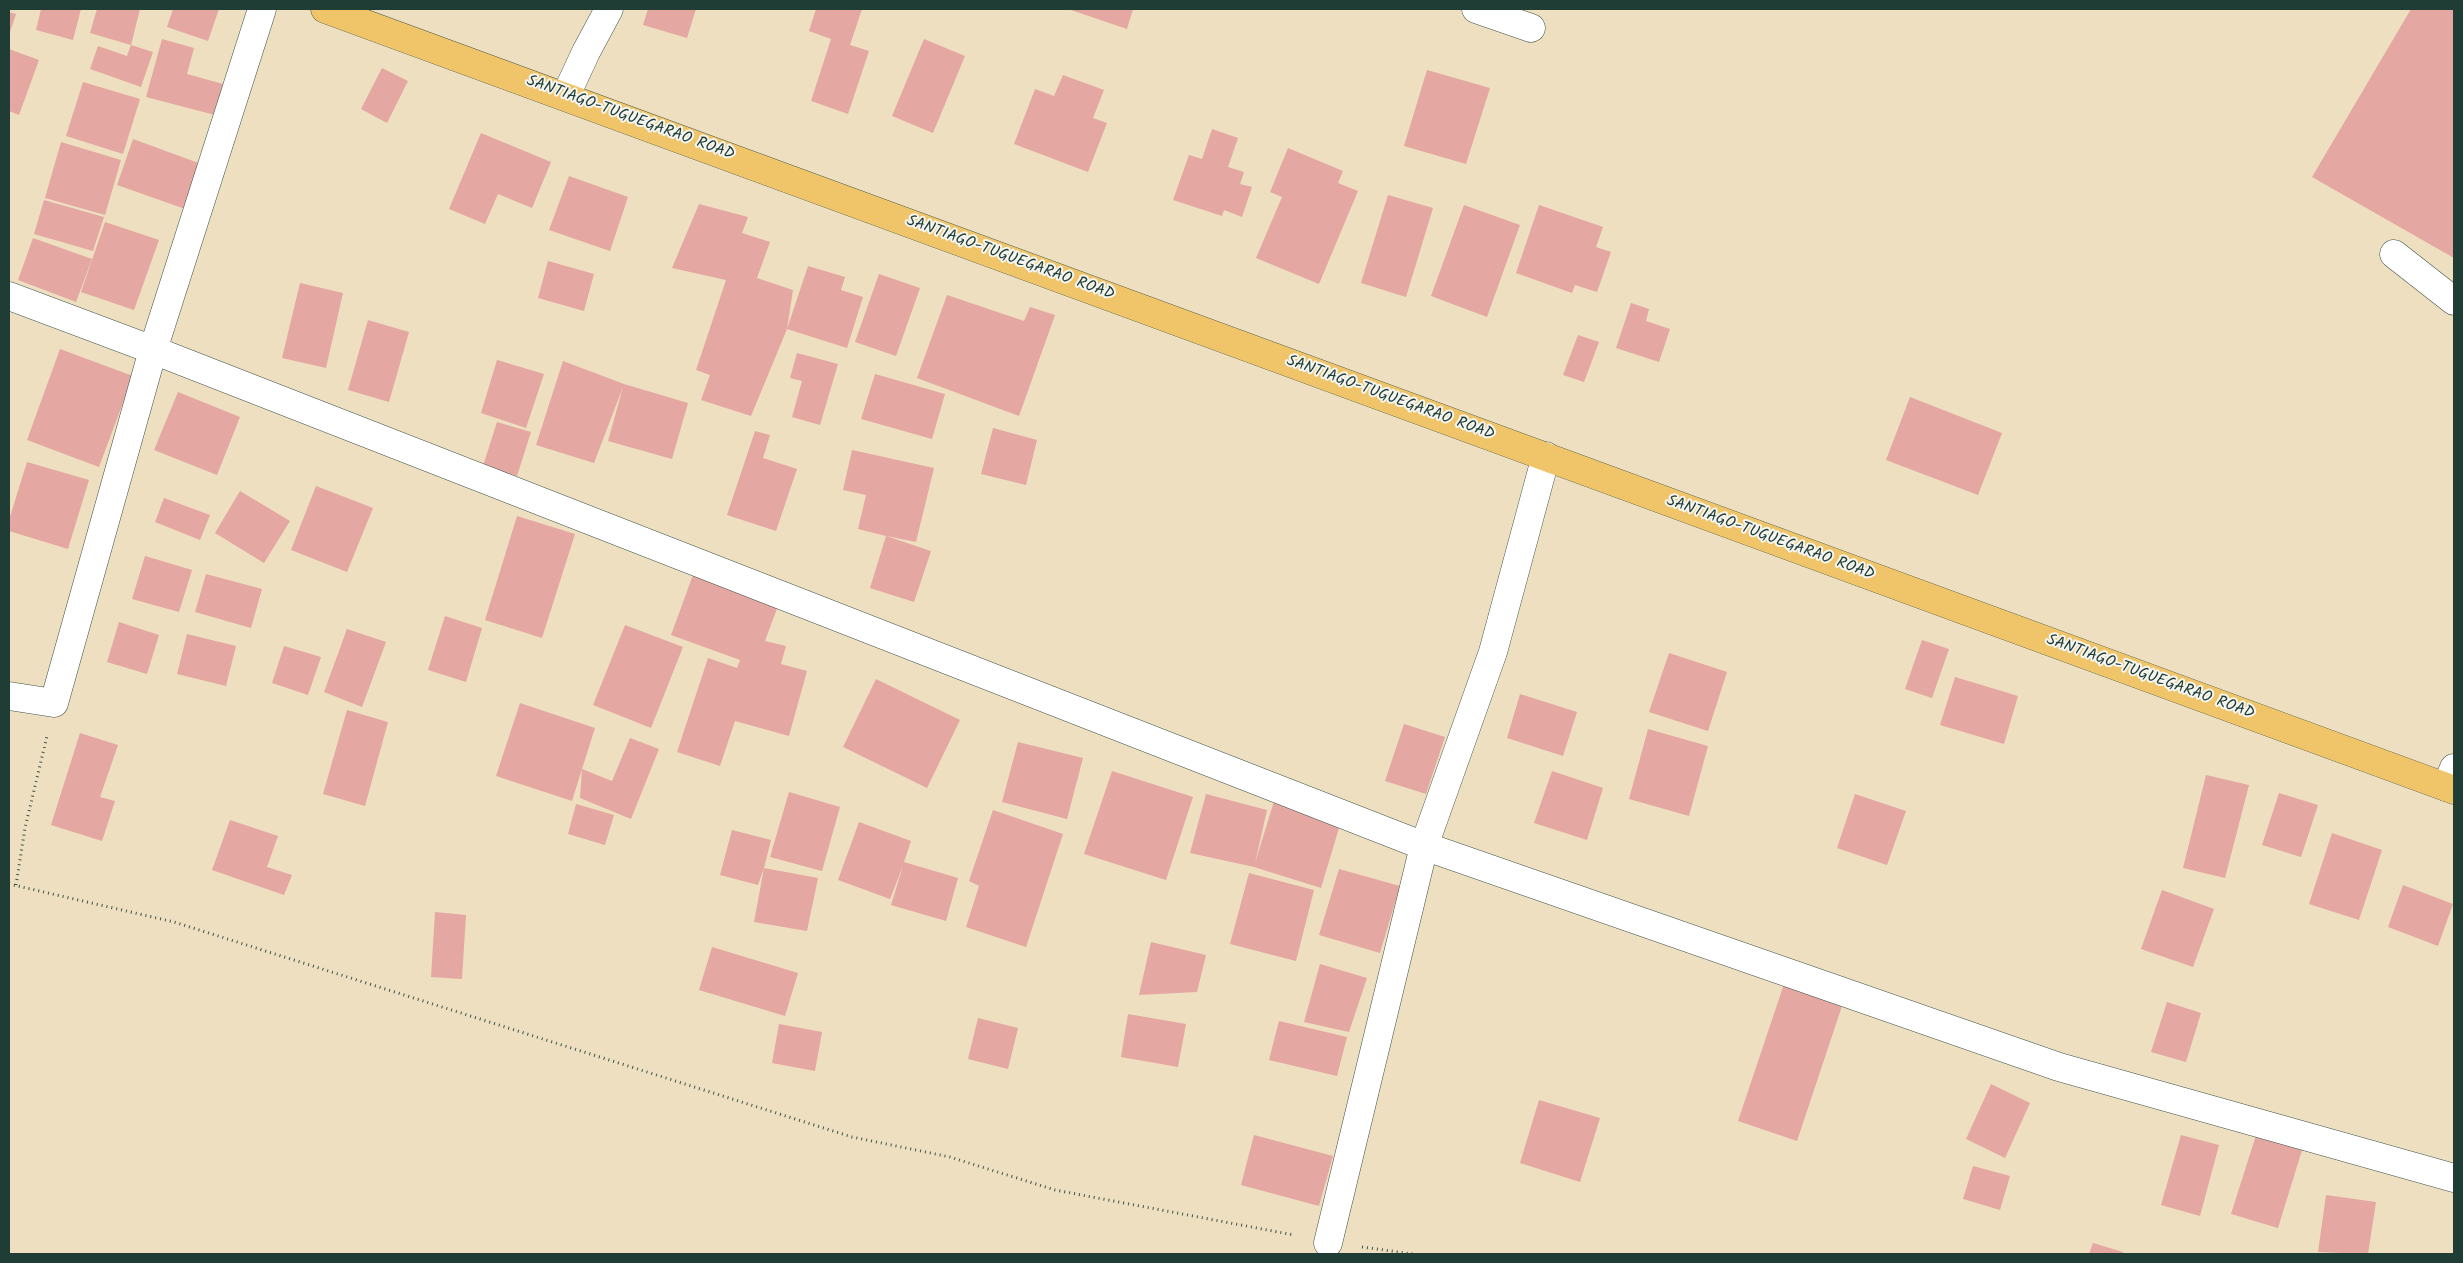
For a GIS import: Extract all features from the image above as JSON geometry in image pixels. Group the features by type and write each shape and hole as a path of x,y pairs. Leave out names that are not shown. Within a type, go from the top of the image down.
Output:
{"highway":[{"name":"SANTIAGO-TUGUEGARAO ROAD","path":"326,9 1546,456 2452,781"}],"street":[{"path":"9,696 54,703 153,350 262,9"},
{"path":"566,96 586,52 609,9"},
{"path":"1476,9 1531,28"},
{"path":"2394,254 2454,301"},
{"path":"9,296 153,350 1424,846 2059,1067 2454,1178"},
{"path":"1328,1243 1424,846 1493,652 1546,456"}],"path":[{"path":"16,885 25,828 54,703"},
{"path":"9,884 174,922 852,1137 950,1157 1055,1190 1270,1230 1328,1243 1414,1254"}],"building":[{"path":"41,9 81,9 73,40 36,30"},
{"path":"97,9 140,9 131,45 90,33"},
{"path":"173,9 219,9 208,41 167,27"},
{"path":"648,9 696,9 687,38 643,25"},
{"path":"816,9 862,9 850,45 869,51 848,114 811,101 831,39 809,31"},
{"path":"1068,9 1133,9 1127,29"},
{"path":"2411,9 2454,9 2454,258 2312,177"},
{"path":"9,12 16,14 9,35"},
{"path":"162,39 194,48 187,74 223,84 215,115 146,97"},
{"path":"924,39 965,56 933,133 892,116"},
{"path":"131,45 153,52 141,87 90,69 98,46 127,56"},
{"path":"9,49 39,60 19,115 9,111"},
{"path":"382,68 408,81 387,123 361,109"},
{"path":"1427,70 1490,88 1466,164 1404,146"},
{"path":"1063,75 1104,90 1093,118 1107,123 1088,172 1014,144 1035,89 1054,96"},
{"path":"83,82 140,99 123,154 66,136"},
{"path":"1212,129 1238,138 1228,167 1244,172 1240,184 1252,187 1242,217 1224,210 1222,216 1173,200 1189,155 1202,159"},
{"path":"481,133 551,162 532,208 498,194 485,224 449,209"},
{"path":"133,139 204,165 188,210 117,185"},
{"path":"61,142 121,160 105,215 45,198"},
{"path":"1288,148 1343,171 1338,183 1358,191 1319,284 1256,258 1282,197 1270,192"},
{"path":"569,176 628,197 610,251 549,230"},
{"path":"1388,195 1433,208 1406,297 1361,283"},
{"path":"44,200 104,217 93,251 34,234"},
{"path":"699,204 748,217 742,233 770,242 757,278 793,290 787,329 751,416 701,400 710,375 696,370 726,280 672,268"},
{"path":"1464,205 1520,225 1487,317 1431,296"},
{"path":"1539,205 1603,227 1596,247 1611,252 1597,292 1575,285 1572,293 1516,273"},
{"path":"105,222 159,240 134,310 81,292"},
{"path":"33,238 92,259 76,302 18,280"},
{"path":"548,261 594,274 584,311 538,298"},
{"path":"808,266 845,277 841,290 863,297 847,348 787,329"},
{"path":"879,274 920,288 896,356 855,342"},
{"path":"300,283 343,293 326,368 282,358"},
{"path":"947,295 1024,321 1030,307 1055,315 1019,416 917,378"},
{"path":"1631,303 1649,309 1646,321 1670,329 1659,362 1616,348"},
{"path":"368,320 409,332 389,402 348,390"},
{"path":"1578,335 1599,342 1584,382 1563,375"},
{"path":"60,349 133,376 99,467 27,440"},
{"path":"797,353 838,364 820,425 792,417 802,381 790,378"},
{"path":"497,360 544,374 526,428 481,413"},
{"path":"563,361 624,384 688,403 672,459 608,441 623,387 594,463 536,445"},
{"path":"875,374 945,394 932,439 861,419"},
{"path":"178,392 240,417 217,475 154,450"},
{"path":"1910,397 2002,433 1978,495 1886,460"},
{"path":"497,422 531,432 517,476 483,466"},
{"path":"993,428 1037,440 1026,485 981,474"},
{"path":"755,431 770,435 763,458 797,469 776,531 727,515"},
{"path":"852,450 934,468 916,542 858,529 866,495 843,490"},
{"path":"27,462 89,480 68,549 9,531 9,520"},
{"path":"316,486 373,508 347,572 291,550"},
{"path":"240,491 290,521 264,563 215,533"},
{"path":"164,498 210,515 200,540 155,522"},
{"path":"517,516 575,534 542,638 485,620"},
{"path":"886,536 931,551 914,602 870,588"},
{"path":"145,556 192,570 179,612 132,599"},
{"path":"206,574 262,589 251,628 195,612"},
{"path":"693,575 778,606 765,641 786,646 781,664 807,671 789,736 735,721 720,766 677,752 708,658 737,668 740,660 671,635"},
{"path":"445,616 482,628 466,682 428,670"},
{"path":"119,622 159,635 147,674 107,662"},
{"path":"625,625 683,647 651,728 593,705"},
{"path":"347,629 386,642 362,707 324,692"},
{"path":"187,634 236,646 226,686 177,674"},
{"path":"1922,640 1949,649 1932,698 1905,689"},
{"path":"284,646 321,657 308,695 272,683"},
{"path":"1669,653 1727,672 1708,731 1649,712"},
{"path":"1955,677 2018,696 2004,744 1940,725"},
{"path":"876,679 960,720 927,788 843,747"},
{"path":"1520,694 1577,712 1563,756 1507,738"},
{"path":"520,703 595,728 572,801 496,776"},
{"path":"347,710 388,722 365,806 323,794"},
{"path":"1404,724 1445,737 1426,794 1385,781"},
{"path":"1648,729 1708,746 1689,816 1629,799"},
{"path":"80,733 118,745 100,797 115,801 102,841 51,825"},
{"path":"630,738 659,749 631,819 580,798 582,769 612,781"},
{"path":"1018,742 1083,758 1067,819 1002,802"},
{"path":"1112,771 1193,797 1166,880 1084,854"},
{"path":"1552,771 1603,788 1587,840 1534,823"},
{"path":"2206,775 2249,785 2225,878 2183,868"},
{"path":"789,792 840,807 822,871 770,857"},
{"path":"2279,793 2318,805 2301,857 2262,845"},
{"path":"1206,794 1267,810 1255,863 1275,798 1342,818 1321,888 1254,867 1190,853"},
{"path":"1855,794 1906,811 1887,865 1837,848"},
{"path":"576,804 614,815 605,845 568,834"},
{"path":"993,810 1063,834 1026,947 966,927 979,886 969,881"},
{"path":"230,820 278,836 267,867 292,875 284,895 212,870"},
{"path":"859,822 911,841 904,862 958,878 946,921 891,905 903,866 890,899 838,880"},
{"path":"732,830 771,840 758,885 720,875"},
{"path":"2332,833 2382,850 2359,920 2309,904"},
{"path":"764,868 818,878 807,931 754,922"},
{"path":"1339,869 1400,886 1380,953 1319,935"},
{"path":"1249,873 1314,890 1296,961 1230,944"},
{"path":"2403,885 2453,904 2438,946 2388,927"},
{"path":"2162,890 2214,909 2193,967 2141,949"},
{"path":"435,912 466,915 462,979 431,977"},
{"path":"1151,942 1206,955 1197,992 1139,995"},
{"path":"712,947 798,973 785,1016 699,990"},
{"path":"1320,964 1367,978 1349,1032 1304,1022"},
{"path":"1784,984 1843,1003 1797,1141 1738,1121"},
{"path":"2167,1002 2201,1013 2186,1062 2151,1052"},
{"path":"1128,1014 1186,1024 1178,1067 1121,1057"},
{"path":"978,1018 1018,1028 1008,1069 968,1059"},
{"path":"1279,1021 1347,1037 1337,1076 1269,1060"},
{"path":"779,1024 822,1032 815,1071 772,1063"},
{"path":"1991,1084 2030,1103 2005,1158 1966,1139"},
{"path":"1539,1100 1600,1118 1580,1182 1520,1163"},
{"path":"2257,1132 2303,1147 2278,1228 2231,1214"},
{"path":"1254,1135 1333,1156 1319,1206 1241,1185"},
{"path":"2181,1135 2219,1145 2200,1216 2161,1205"},
{"path":"1973,1166 2010,1176 2000,1210 1963,1199"},
{"path":"2326,1195 2376,1202 2368,1254 2318,1252"},
{"path":"2093,1243 2123,1252 2123,1254 2089,1254"}]}
